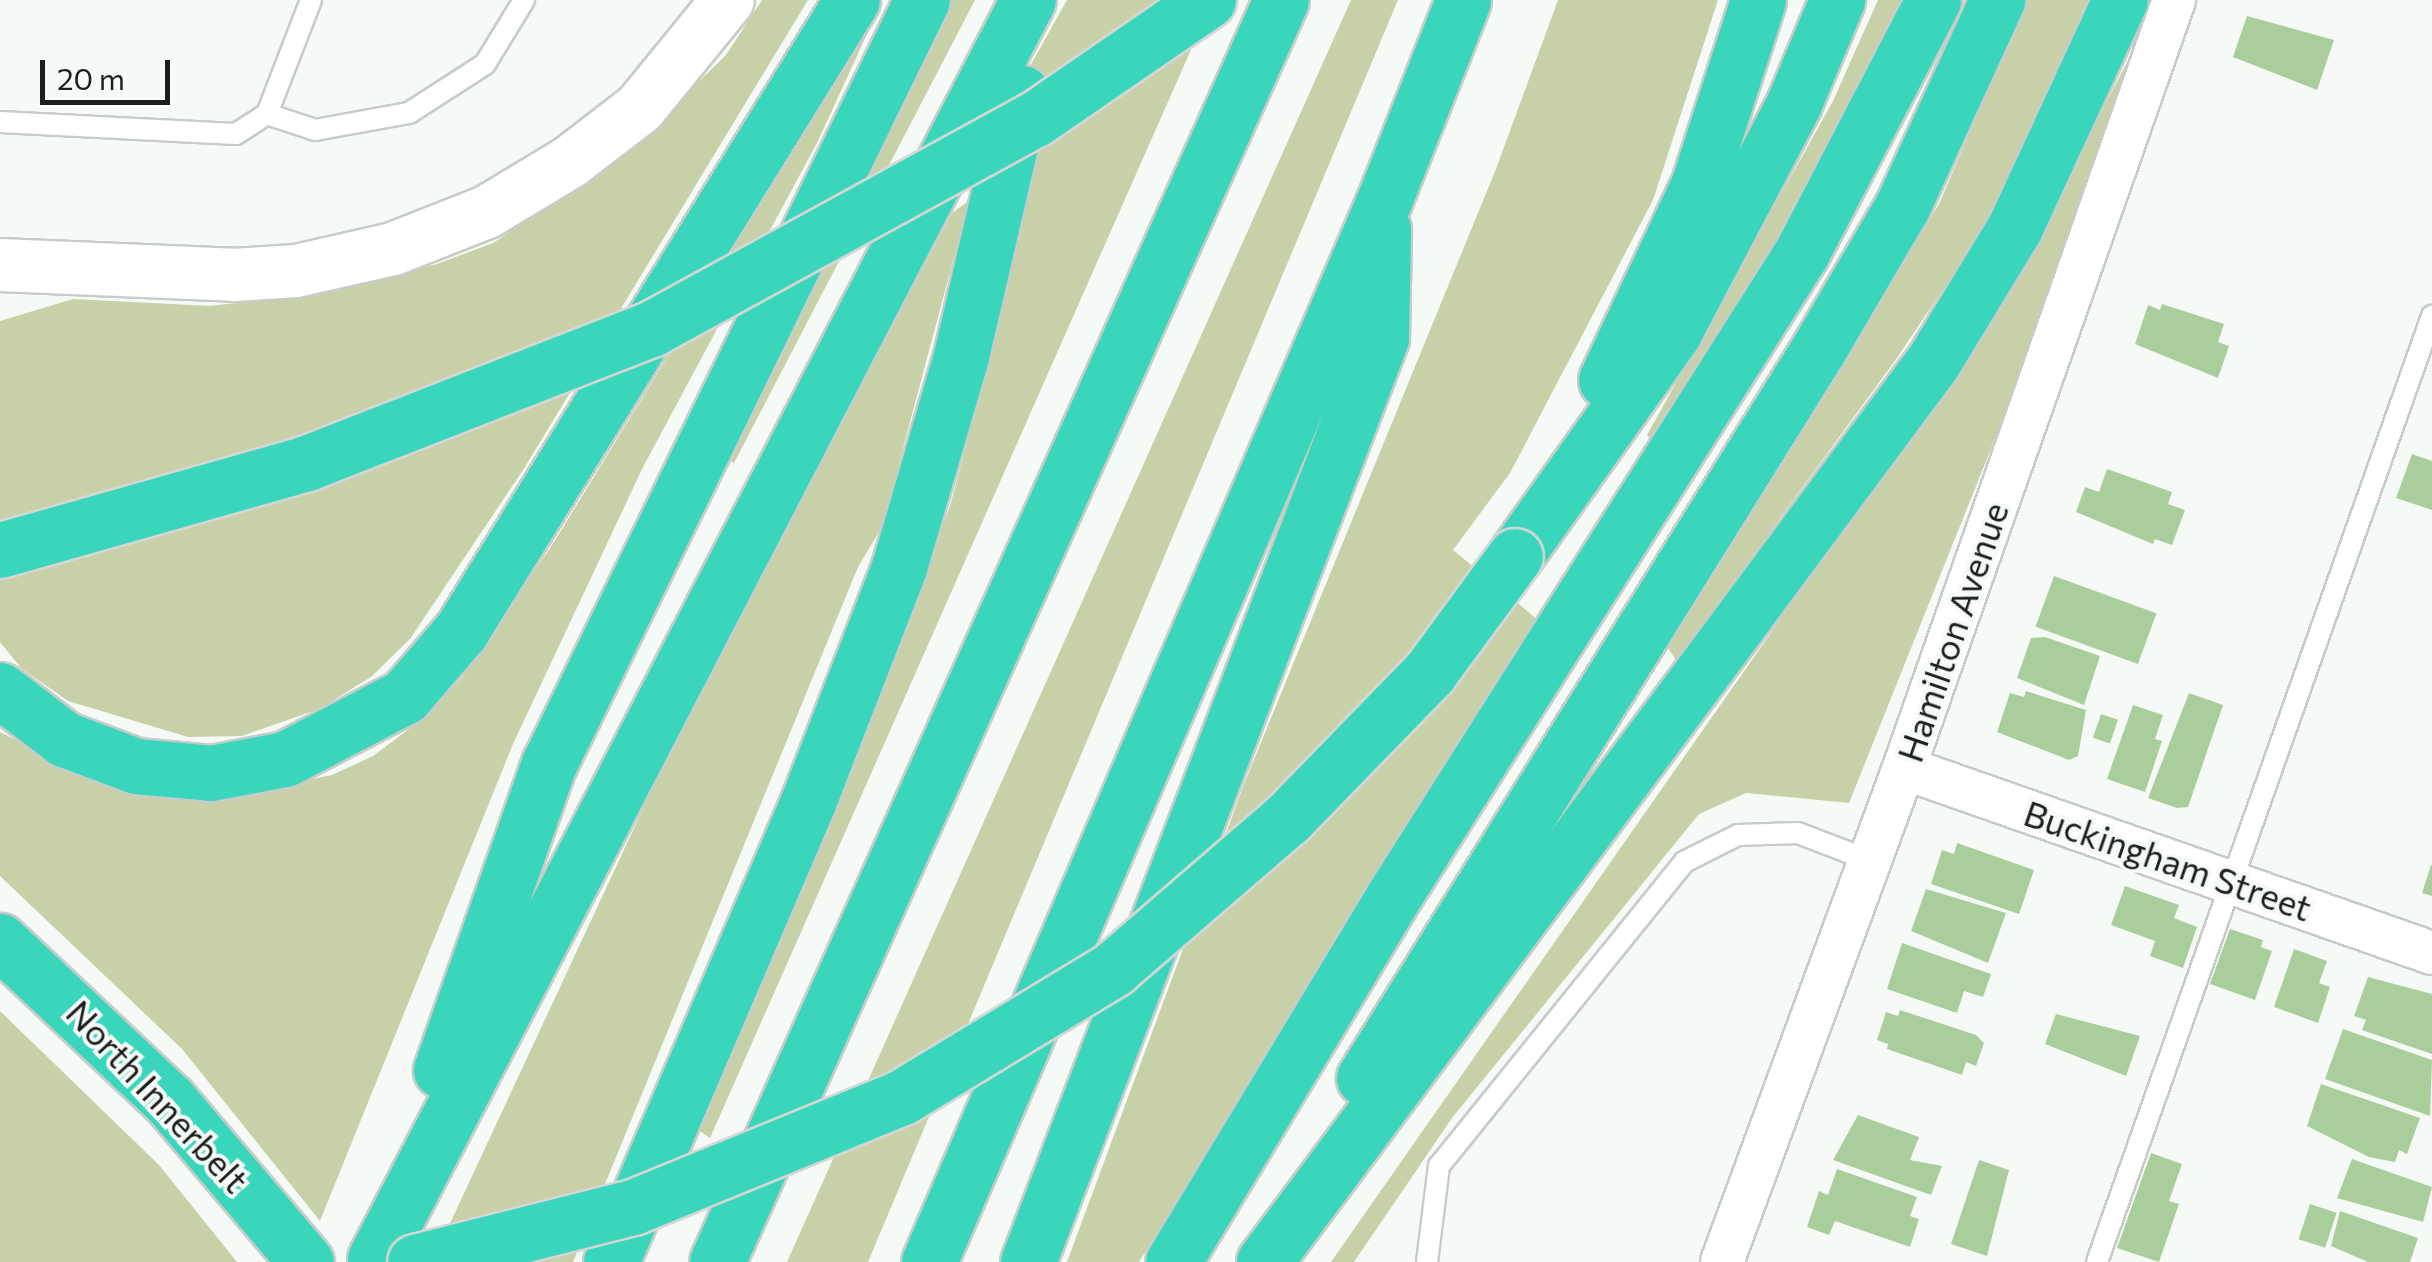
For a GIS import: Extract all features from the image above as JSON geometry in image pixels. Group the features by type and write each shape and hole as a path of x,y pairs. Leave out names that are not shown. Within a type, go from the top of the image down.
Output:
{"highway":[{"path":"0,690 64,739 136,766 212,772 285,759 405,696 460,631 852,0"},
{"path":"388,1261 548,764 922,0"},
{"path":"388,1261 1028,0"},
{"path":"611,1262 808,802 899,567 1003,191 1041,0"},
{"path":"0,550 307,464 652,328 1035,118 1208,0"},
{"path":"717,1262 1281,0"},
{"path":"929,1262 1384,201 1463,0"},
{"path":"1516,556 1699,183 1758,0"},
{"path":"388,1261 633,1207 884,1104 1113,968 1287,819 1429,673 1674,332 1794,103 1837,0"},
{"path":"1173,1262 1390,902 1802,252 1933,0"},
{"path":"1253,1262 1508,841 1827,334 1902,207 1997,0"},
{"path":"1264,1262 1933,362 2016,227 2120,0"},
{"path":"1028,1262 1382,338 1384,201"},
{"name":"North Innerbelt","path":"0,941 168,1100 306,1262"}],"street":[{"path":"0,265 234,275 296,271 393,249 487,212 570,162 640,108 728,0"},
{"name":"Hamilton Avenue","path":"1722,1262 1904,768 2174,0"},
{"name":"Buckingham Street","path":"1904,768 2432,953"}],"lane":[{"path":"0,122 236,134 267,114 311,0"},
{"path":"267,114 315,130 409,113 485,64 524,0"},
{"path":"2097,1262 2228,881 2432,316"},
{"path":"1427,1262 1439,1166 1684,862 1738,835 1798,833 1870,862"}],"green space":[{"path":"762,0 808,0 525,467 410,639 371,677 319,709 242,736 188,737 68,701 21,668 0,642 0,321 73,299 210,306 290,297 437,264 493,243 617,161 726,55"},
{"path":"949,0 975,0 734,463 725,457"},
{"path":"1067,0 1213,0 710,1138 697,1129 893,662 950,506 982,388 1031,184 969,175"},
{"path":"1351,0 1398,0 868,1262 787,1262"},
{"path":"1558,0 1718,0 1653,200 1510,473 1453,550 1543,624 1139,1262 1067,1262 1246,779 1496,169"},
{"path":"1878,0 1907,0 1776,257 1657,446 1647,435 1833,101"},
{"path":"2027,0 2098,0 1990,219 1897,358 1676,660 1668,648 1939,204"},
{"path":"2159,0 2067,259 1849,803 1746,793 1699,814 1452,1118 1354,1262 1331,1262 2009,292"},
{"path":"872,23 818,141 643,467 513,744 320,1221 182,1049 0,876 0,732 107,785 169,796 228,796 332,775 373,756 421,720 462,678 554,542"},
{"path":"969,201 882,527 858,567 573,1262 432,1262 683,723 953,212"},
{"path":"0,1011 159,1165 237,1262 0,1262"}],"building":[{"path":"2247,16 2334,40 2317,90 2233,57"},
{"path":"2162,304 2224,324 2218,342 2229,346 2218,378 2135,344 2148,305 2160,310"},
{"path":"2412,454 2432,461 2432,510 2396,498"},
{"path":"2107,469 2172,492 2168,504 2185,510 2172,545 2155,539 2153,544 2076,512 2085,487 2099,492"},
{"path":"2054,576 2156,613 2138,664 2036,627"},
{"path":"2045,637 2100,656 2084,705 2017,678 2031,638"},
{"path":"2026,691 2086,710 2078,756 2069,760 1997,732 2010,693 2024,697"},
{"path":"2189,693 2223,705 2188,807 2177,808 2148,798"},
{"path":"2133,705 2163,715 2155,739 2162,741 2145,792 2107,779"},
{"path":"2101,714 2118,720 2110,743 2093,738"},
{"path":"1957,843 2034,870 2019,914 1931,884 1942,850 1954,854"},
{"path":"2432,865 2432,896 2422,893"},
{"path":"2125,886 2179,905 2174,918 2197,927 2183,968 2150,956 2155,941 2111,925"},
{"path":"1926,889 2006,913 1988,963 1911,931"},
{"path":"2230,929 2263,940 2261,947 2272,951 2255,1000 2210,984"},
{"path":"1902,943 1991,974 1983,997 1964,991 1957,1013 1887,989"},
{"path":"2294,949 2327,961 2319,983 2330,987 2318,1023 2274,1007"},
{"path":"2368,977 2432,994 2432,1054 2362,1030 2366,1020 2354,1016"},
{"path":"1900,1010 1976,1035 1984,1043 1976,1066 1966,1062 1962,1075 1887,1049 1888,1044 1877,1040 1886,1012 1898,1016"},
{"path":"2056,1014 2140,1036 2126,1076 2045,1044"},
{"path":"2343,1029 2432,1060 2430,1116 2325,1079"},
{"path":"2321,1084 2420,1118 2407,1154 2399,1150 2395,1162 2369,1157 2307,1126"},
{"path":"1858,1115 1919,1137 1910,1160 1942,1166 1931,1195 1833,1160"},
{"path":"2151,1153 2182,1164 2169,1201 2179,1204 2159,1262 2117,1248"},
{"path":"2352,1159 2432,1187 2423,1222 2337,1198"},
{"path":"1979,1160 2009,1170 1987,1256 1951,1244"},
{"path":"1837,1169 1917,1197 1910,1216 1919,1219 1910,1247 1835,1221 1829,1235 1807,1227 1819,1191 1828,1195"},
{"path":"2310,1204 2337,1213 2325,1248 2299,1239"},
{"path":"2340,1211 2418,1238 2410,1262 2368,1262 2331,1246"}]}
